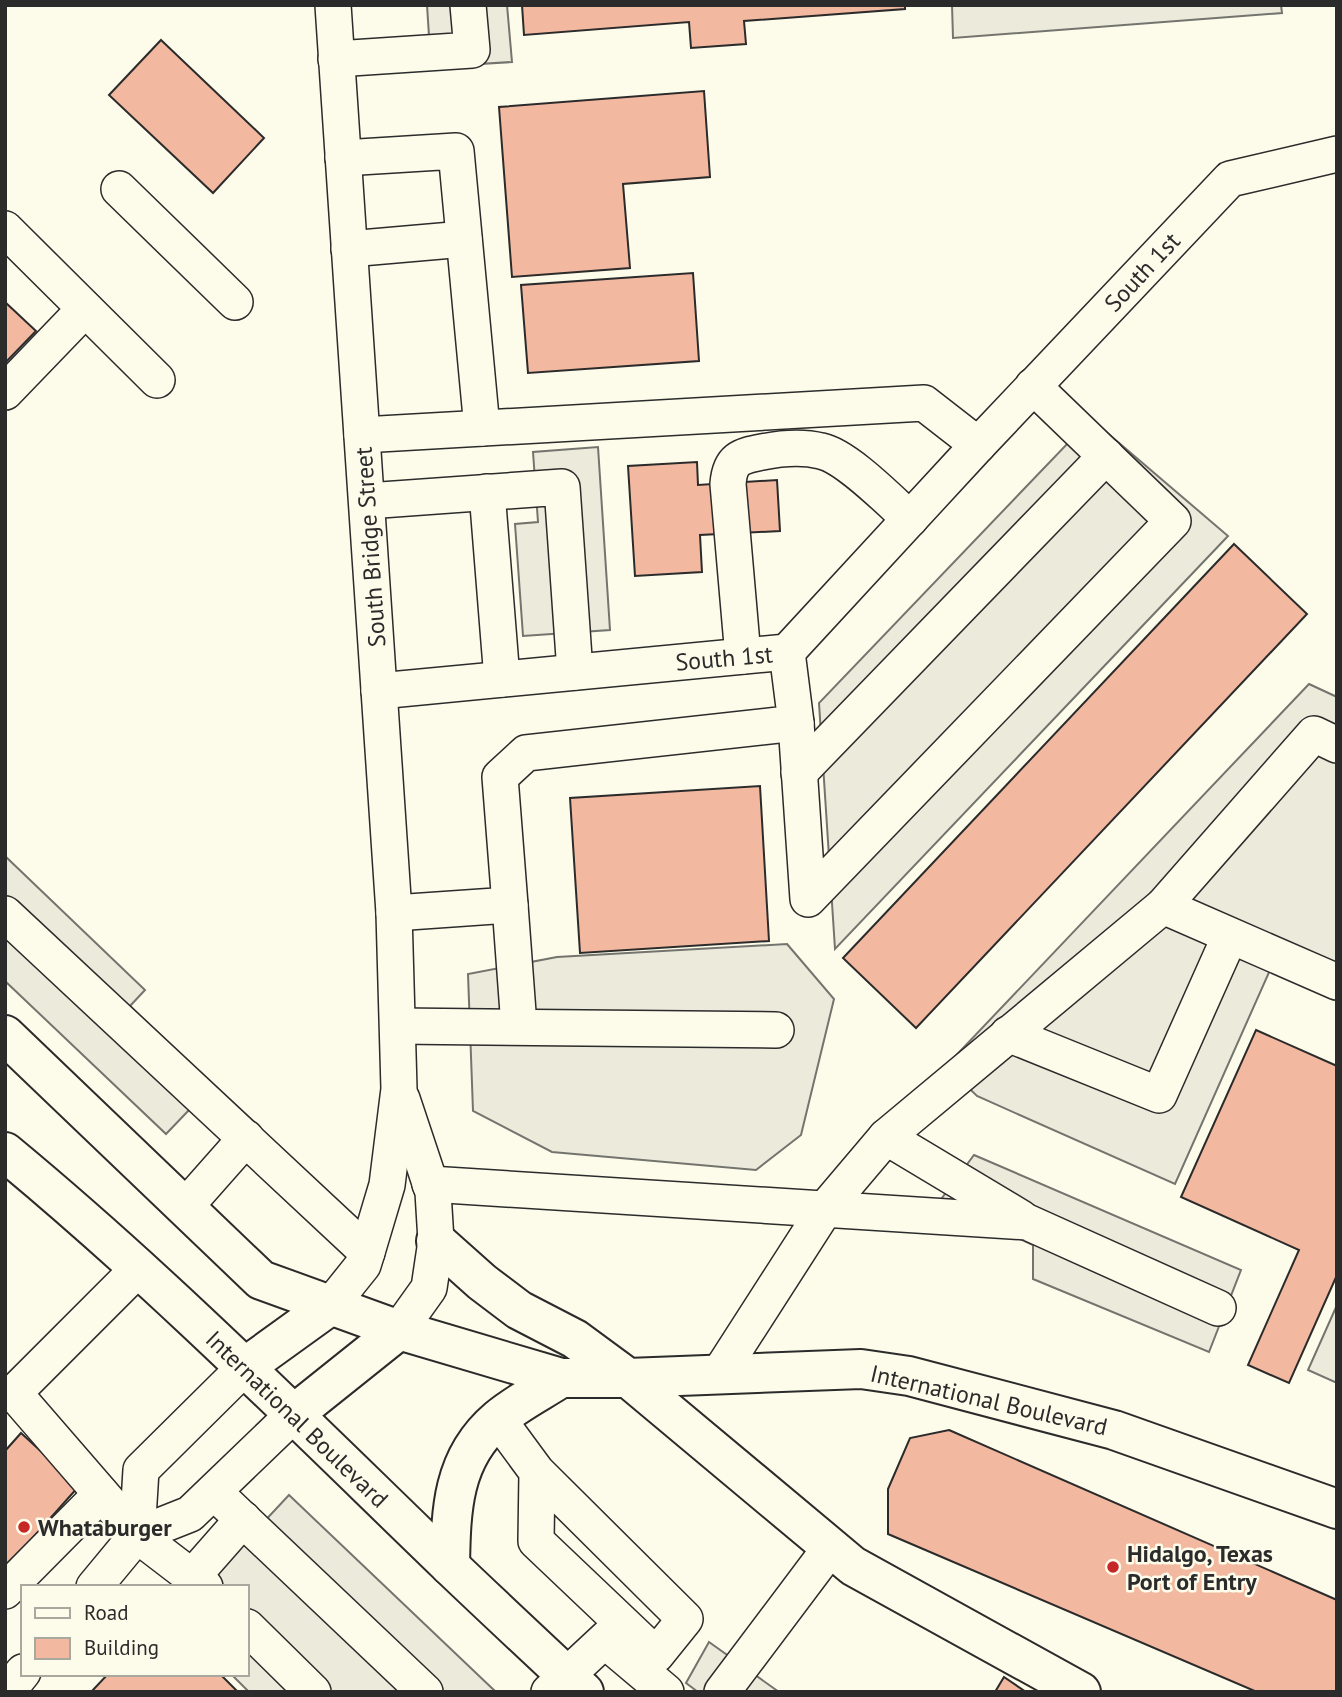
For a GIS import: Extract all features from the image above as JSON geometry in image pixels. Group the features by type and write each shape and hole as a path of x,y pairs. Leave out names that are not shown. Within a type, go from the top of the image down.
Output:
{"main road":[{"name":"International Boulevard","path":"5,1035 261,1280 399,1330 561,1378 861,1369 909,1376 1114,1430 1337,1509"},
{"name":"International Boulevard","path":"5,1152 64,1201 246,1367 450,1566 566,1686"},
{"path":"436,1241 482,1282 519,1310 575,1339 628,1378 853,1566 1081,1692"},
{"path":"246,1367 331,1305"},
{"path":"294,1415 399,1330"},
{"path":"450,1566 452,1509 470,1448 498,1419 561,1378"}],"street":[{"name":"South Bridge Street","path":"331,1305 363,1265 387,1185 399,1089 394,913 333,5"},
{"path":"336,59 471,50 468,5"},
{"path":"343,158 456,151 482,428"},
{"name":"South 1st","path":"379,691 788,652 978,444 1230,179 1337,153"},
{"path":"119,189 235,302"},
{"path":"5,229 157,380"},
{"path":"349,249 464,239"},
{"path":"5,392 85,309"},
{"path":"788,652 796,723 808,899 1173,521 1033,386"},
{"path":"362,435 924,402 978,444"},
{"path":"743,656 728,484 729,469 742,455 790,447 824,451 854,469 910,519"},
{"path":"799,773 1106,456"},
{"path":"367,501 562,487 575,672"},
{"path":"488,492 502,679"},
{"path":"519,1026 500,777 526,753 796,723"},
{"path":"719,1374 825,1209 886,1137 1163,906 1314,734 1337,746"},
{"path":"394,913 510,905"},
{"path":"1163,906 1337,982"},
{"path":"5,914 367,1252"},
{"path":"1008,1034 1159,1096 1230,936"},
{"path":"398,1026 776,1030"},
{"name":"South Bridge Street","path":"399,1089 433,1192 436,1241 429,1288 399,1330"},
{"path":"886,1137 1027,1222 1218,1308"},
{"path":"185,1207 246,1138"},
{"path":"430,1184 1027,1222"},
{"path":"138,1269 8,1393 137,1535 199,1582 243,1519"},
{"path":"137,1535 141,1470 246,1367"},
{"path":"96,1585 137,1535 190,1514 294,1415"},
{"path":"498,1419 537,1472 685,1619 656,1655 614,1632"},
{"path":"537,1472 536,1541 666,1692"},
{"path":"214,1492 425,1692"},
{"path":"5,1591 101,1494"},
{"path":"722,1692 831,1547"},
{"path":"248,1628 313,1692"},
{"path":"566,1686 614,1632"}],"shaded area":[{"path":"427,5 507,5 512,62 431,67"},
{"path":"952,5 1281,5 1282,13 953,38"},
{"path":"1091,419 1228,536 835,949 819,703"},
{"path":"598,447 610,630 523,636 515,524 538,522 533,452"},
{"path":"1309,684 1337,697 1337,999 1270,970 1175,1184 977,1096 946,1066"},
{"path":"5,856 145,990 130,1006 213,1085 166,1134 5,981"},
{"path":"787,944 834,999 801,1135 756,1170 552,1152 473,1111 468,974 557,957"},
{"path":"974,1155 1241,1270 1209,1352 1033,1279 1033,1245 939,1202"},
{"path":"1337,1305 1337,1383 1308,1370"},
{"path":"289,1495 496,1692 249,1692 233,1676 248,1676 248,1585 205,1585"},
{"path":"709,1642 779,1692 698,1692 686,1683"}],"building":[{"path":"522,5 905,5 905,9 744,21 746,44 691,48 689,22 524,35"},
{"path":"161,40 264,138 213,193 109,95"},
{"path":"704,91 710,177 623,184 630,268 512,277 499,107"},
{"path":"693,273 699,361 528,373 521,285"},
{"path":"5,302 36,331 5,363"},
{"path":"697,462 698,485 777,480 780,531 700,535 702,572 635,576 628,466"},
{"path":"1234,544 1307,614 916,1028 843,958"},
{"path":"760,786 769,941 580,953 570,798"},
{"path":"1256,1030 1337,1066 1337,1275 1289,1383 1248,1365 1299,1250 1181,1197"},
{"name":"Hidalgo, Texas Port of Entry","path":"949,1430 1337,1600 1337,1692 1257,1692 888,1534 888,1489 910,1438"},
{"name":"Whataburger","path":"21,1433 79,1486 5,1569 5,1451"},
{"path":"106,1676 222,1676 238,1692 91,1692"},
{"path":"1004,1677 1026,1692 995,1692"}],"place":[{"name":"Whataburger","path":"24,1527"},
{"name":"Hidalgo, Texas Port of Entry","path":"1113,1567"}]}
